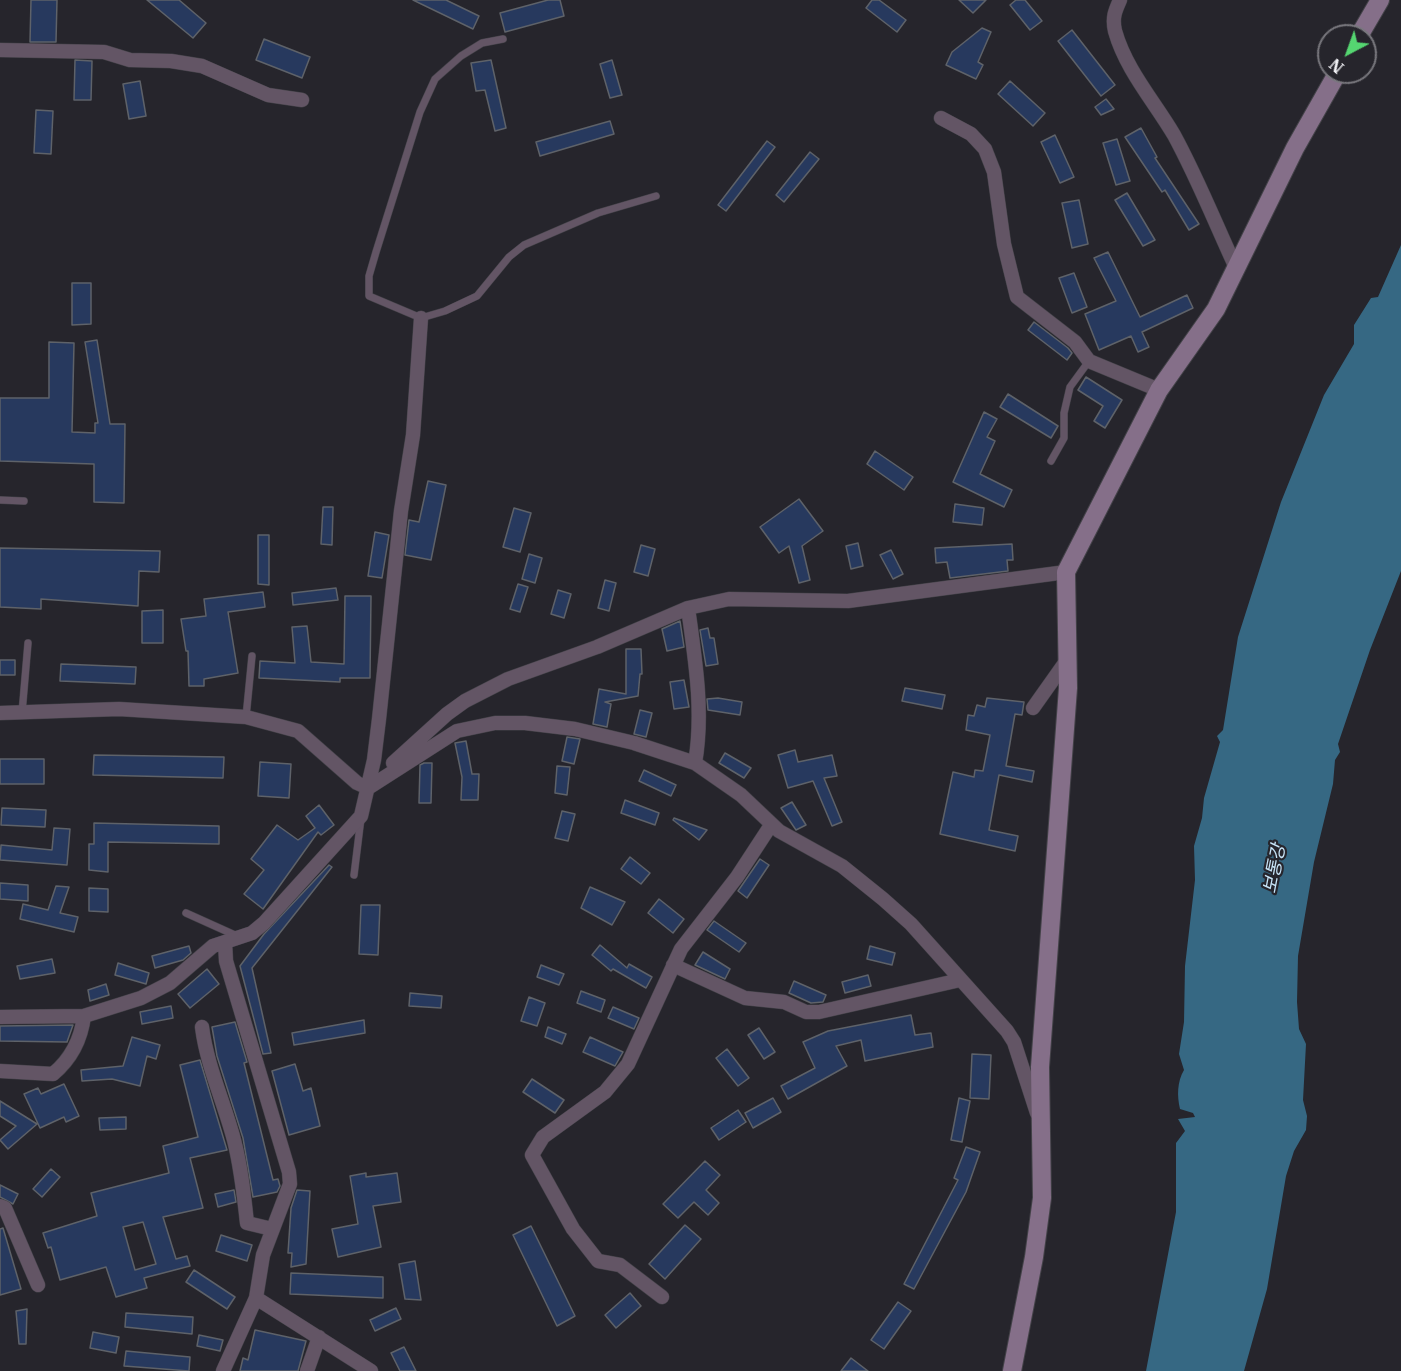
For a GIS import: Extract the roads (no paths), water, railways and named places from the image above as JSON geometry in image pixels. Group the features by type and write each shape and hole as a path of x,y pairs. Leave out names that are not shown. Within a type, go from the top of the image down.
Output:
{"main road":[{"path":"1366,24 1380,0"},
{"path":"1012,1371 1034,1257 1041,1198 1040,1068 1068,687 1066,572 1159,390 1216,309 1295,148 1331,84"}],"street":[{"path":"1120,0 1112,18 1121,45 1131,68 1162,114 1191,167 1237,270"},
{"path":"0,51 104,51 130,60 171,61 202,66 268,95 302,100"},
{"path":"941,118 971,134 985,149 994,172 1004,244 1017,297 1075,342 1089,361 1159,390"},
{"path":"0,1017 84,1016 141,998 170,983 213,946 252,933 264,923 361,816 379,719 400,511 413,435 421,318"},
{"path":"368,788 419,739 465,701 508,679 597,647 665,615 729,599 848,601 1066,572"},
{"path":"688,608 698,680 698,743 695,763"},
{"path":"1033,708 1067,660"},
{"path":"0,713 119,709 246,717 298,731 357,783 368,788"},
{"path":"368,788 458,731 495,723 525,723 575,729 634,743 695,763 741,795 771,825 858,877 910,924 1014,1041 1041,1124"},
{"path":"662,1297 620,1265 598,1261 573,1229 533,1161 532,1155 543,1137 605,1092 622,1071 681,949 737,877 771,825"},
{"path":"223,1371 256,1298 263,1255 290,1184 289,1172 226,961 232,940"},
{"path":"673,965 736,995 784,1002 806,1012 831,1011 881,996 960,980"},
{"path":"0,1071 52,1074 75,1048 82,1033 84,1016"},
{"path":"202,1027 205,1049 234,1140 247,1223 272,1228"},
{"path":"0,1206 5,1208 38,1285"},
{"path":"256,1298 371,1371"},
{"path":"307,1371 319,1337"}],"lane":[{"path":"503,39 482,43 461,56 435,79 420,112 373,260 369,276 369,296 421,318 477,296 509,257 524,245 598,213 656,196"},
{"path":"1051,460 1064,438 1064,413 1070,387 1076,375 1089,361"},
{"path":"0,500 24,501"},
{"path":"22,712 28,643"},
{"path":"246,717 252,656"},
{"path":"354,875 361,816"},
{"path":"186,913 232,940"}],"water":[{"name":"보통강","path":"1401,245 1401,571 1370,650 1338,744 1340,752 1335,760 1333,784 1314,862 1298,956 1299,1029 1306,1044 1303,1100 1307,1116 1306,1130 1294,1151 1286,1176 1267,1289 1244,1371 1146,1371 1176,1212 1176,1143 1185,1131 1178,1119 1195,1117 1193,1113 1180,1109 1178,1094 1184,1070 1179,1054 1184,1022 1185,966 1195,880 1194,846 1202,818 1204,798 1220,742 1217,736 1223,730 1238,637 1281,502 1324,395 1354,344 1354,325 1371,298 1378,297"}]}
